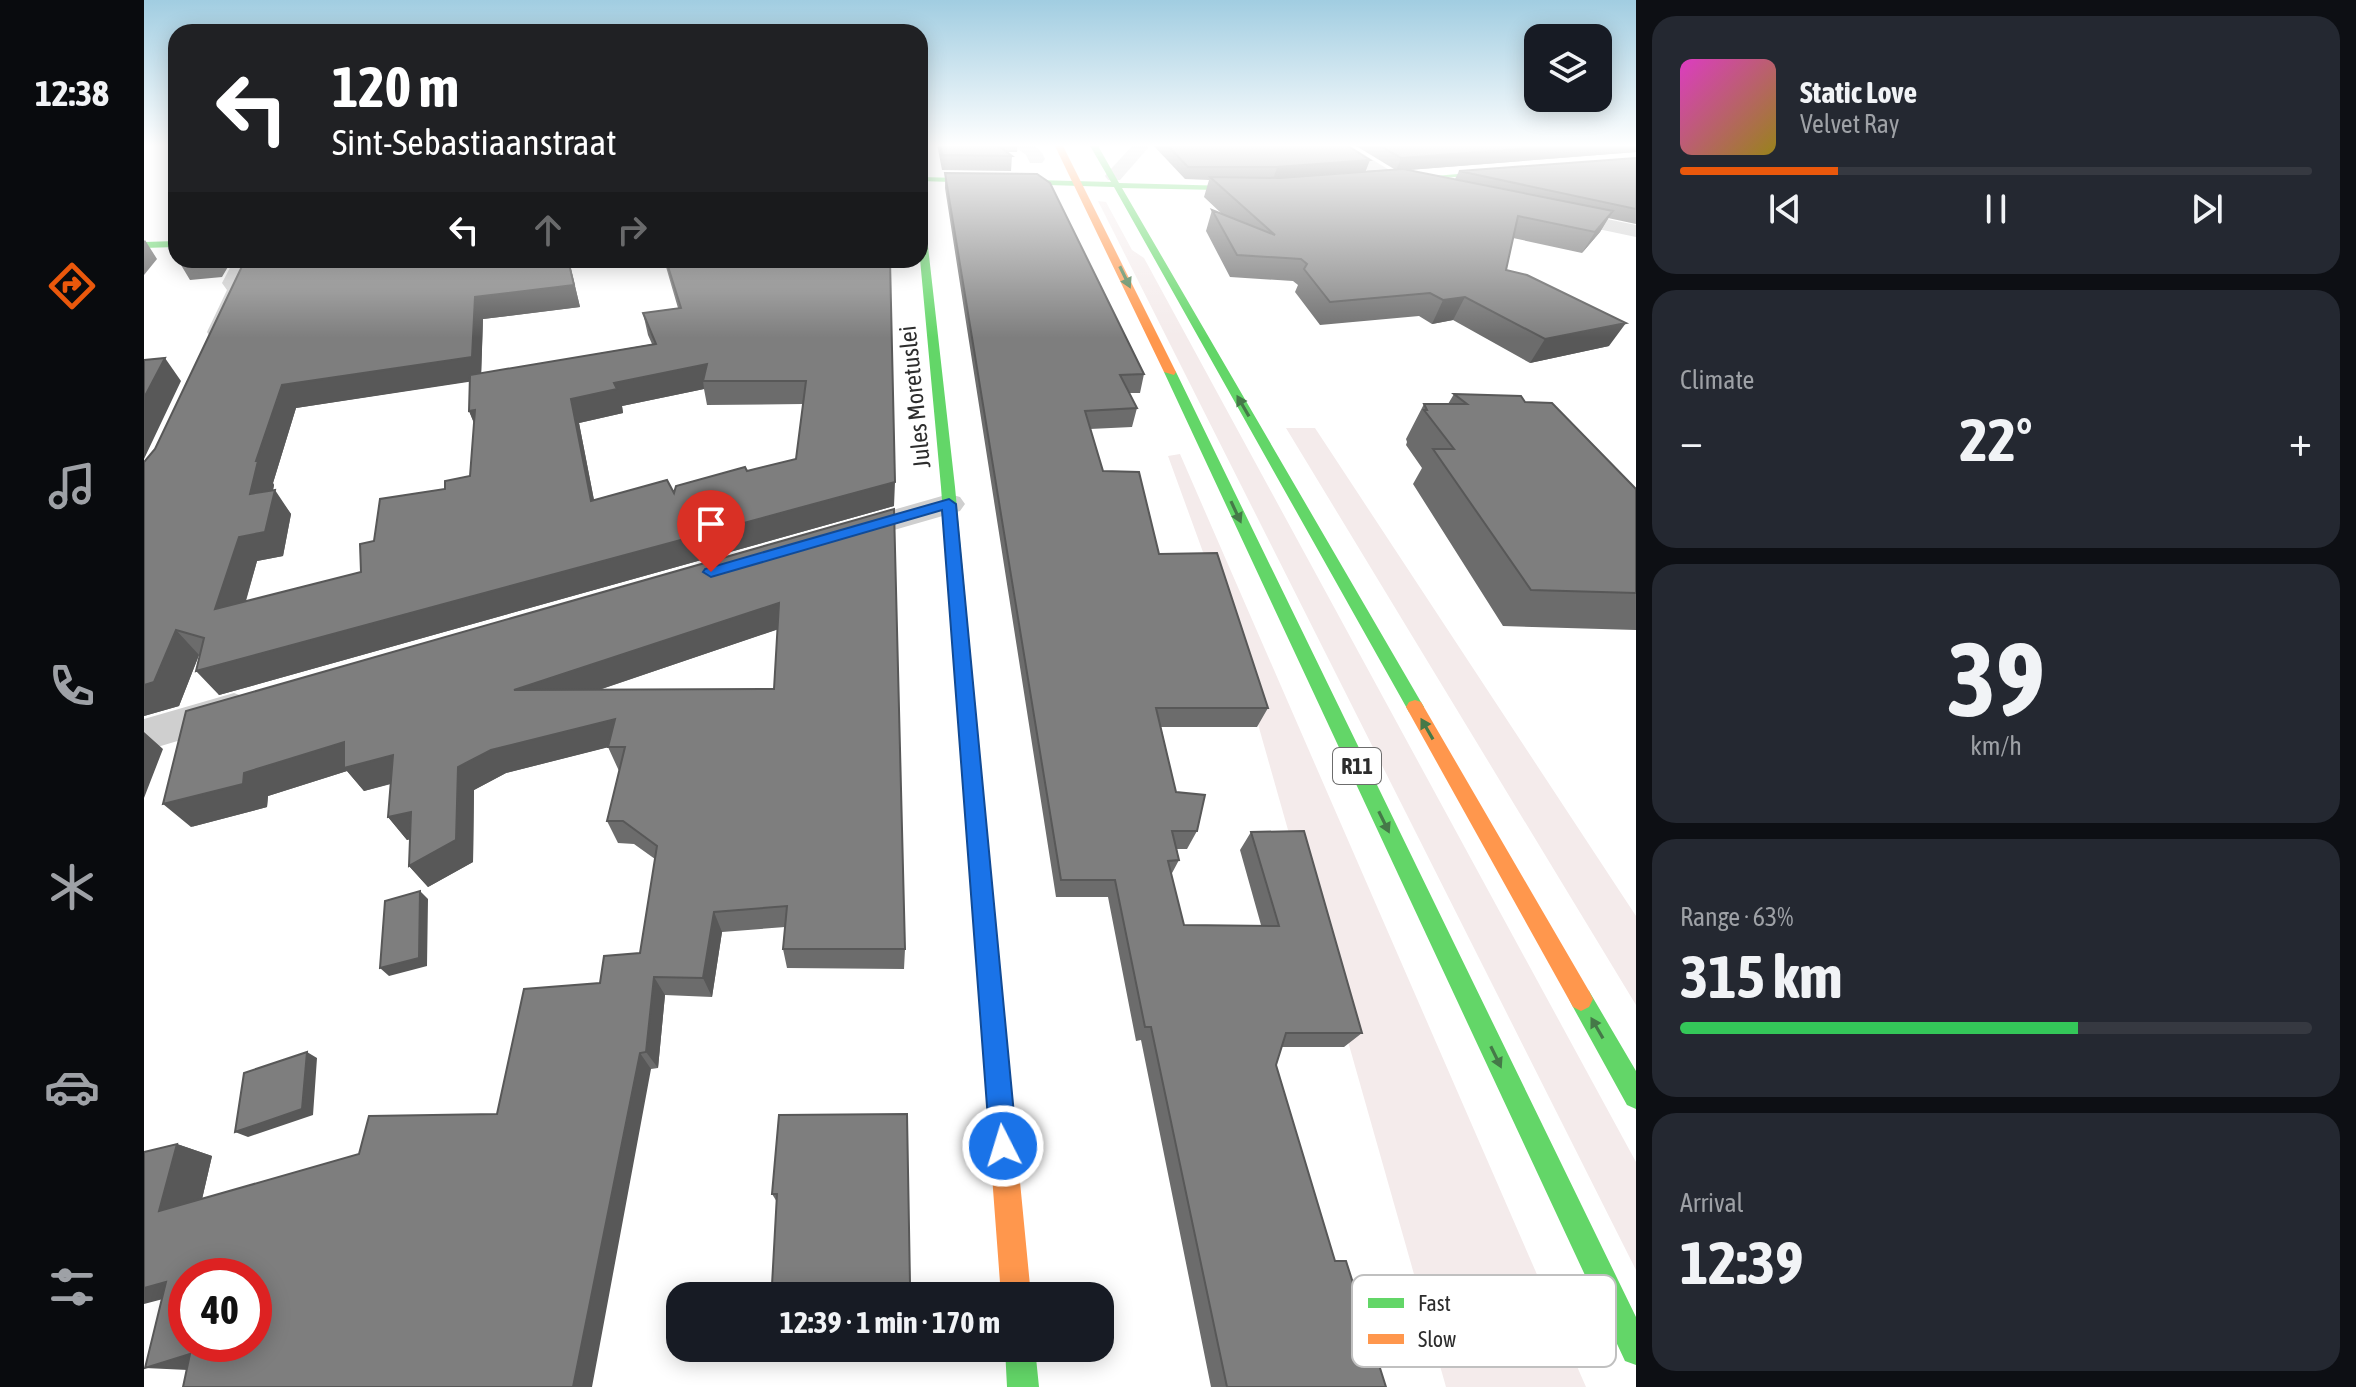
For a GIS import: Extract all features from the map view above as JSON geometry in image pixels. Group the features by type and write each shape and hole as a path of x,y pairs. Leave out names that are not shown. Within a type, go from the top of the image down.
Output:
{"main road":[{"name":"R11","path":"1092,209 1600,1275"},
{"path":"1132,209 1636,1096"},
{"path":"144,245 168,244"},
{"name":"Jules Moretuslei","path":"926,268 949,504 1015,1282"},
{"name":"R11","path":"1616,1308 1636,1350"},
{"path":"1021,1362 1023,1387"}],"street":[{"path":"1531,209 1636,231"},
{"path":"205,362 238,290 233,283 241,268"},
{"path":"813,543 949,504"},
{"path":"144,735 266,700"}],"shaded area":[{"path":"1102,209 1110,209 1132,250 1144,258 1636,1162 1636,1270"},
{"path":"1286,428 1315,428 1636,916 1636,1005"},
{"path":"1180,454 1537,1275 1414,1275 1231,629 1168,456"},
{"path":"1440,1367 1577,1367 1586,1387 1446,1387"}],"building":[{"path":"951,209 1063,209 1144,374 1120,375 1137,408 1085,411 1103,471 1139,472 1159,554 1217,553 1268,708 1156,708 1176,792 1205,795 1197,831 1172,831 1179,860 1168,861 1184,925 1279,926 1251,832 1304,831 1362,1033 1286,1033 1276,1065 1335,1261 1346,1261 1352,1280 1352,1367 1380,1367 1386,1387 1227,1387 1151,1027 1145,1027 1115,880 1061,880"},
{"path":"1246,209 1613,211 1595,232 1518,216 1506,270 1527,275 1626,323 1545,339 1465,297 1443,300 1430,293 1330,302 1304,269 1307,264 1301,259 1237,255 1212,210 1275,235"},
{"path":"241,268 570,268 574,285 475,297 472,357 282,385 256,461 250,494 275,490 265,532 239,537 215,609 361,572 360,544 374,541 380,499 445,489 445,481 470,476 475,410 469,411 470,375 656,344 643,313 681,308 668,268 890,268 895,482 196,671 204,638 176,630 154,682 144,685 144,462 155,449","holes":["707,364 703,381 806,381 796,459 747,471 745,467 676,486 674,493 667,480 591,501 571,399 617,389 614,383"]},
{"path":"165,358 144,398 144,360"},
{"path":"1454,394 1521,396 1525,402 1552,403 1636,489 1636,593 1531,590 1433,449 1454,449 1424,410 1427,410 1424,404 1467,404"},
{"path":"894,509 905,949 783,949 787,906 714,912 703,978 654,977 646,1052 640,1053 573,1387 183,1387 188,1362 272,1362 272,1258 168,1258 168,1361 145,1368 166,1282 144,1288 144,1152 177,1144 159,1211 359,1154 369,1116 497,1114 524,989 600,983 604,956 640,953 657,846 623,821 607,821 625,747 608,747 615,719 491,750 458,767 456,840 409,866 411,812 388,817 393,755 344,768 344,742 244,773 243,784 163,804 186,711","holes":["779,603 774,689 514,690"]},
{"path":"420,891 419,958 380,968 385,901"},
{"path":"307,1052 302,1109 235,1132 244,1073"},
{"path":"907,1114 910,1282 772,1282 777,1194 772,1194 779,1115"}],"traffic: fast":[{"path":"1130,209 1415,707"},
{"path":"144,245 168,244"},
{"path":"926,268 948,487 1000,1109"},
{"path":"1170,372 1600,1275"},
{"path":"1581,999 1636,1096"},
{"path":"1616,1308 1636,1350"},
{"path":"1021,1362 1023,1387"}],"traffic: slow":[{"path":"1090,209 1170,372"},
{"path":"1415,707 1581,999"},
{"path":"1000,1109 1015,1282"}],"route":[{"path":"711,572 949,504 1003,1146"}]}
